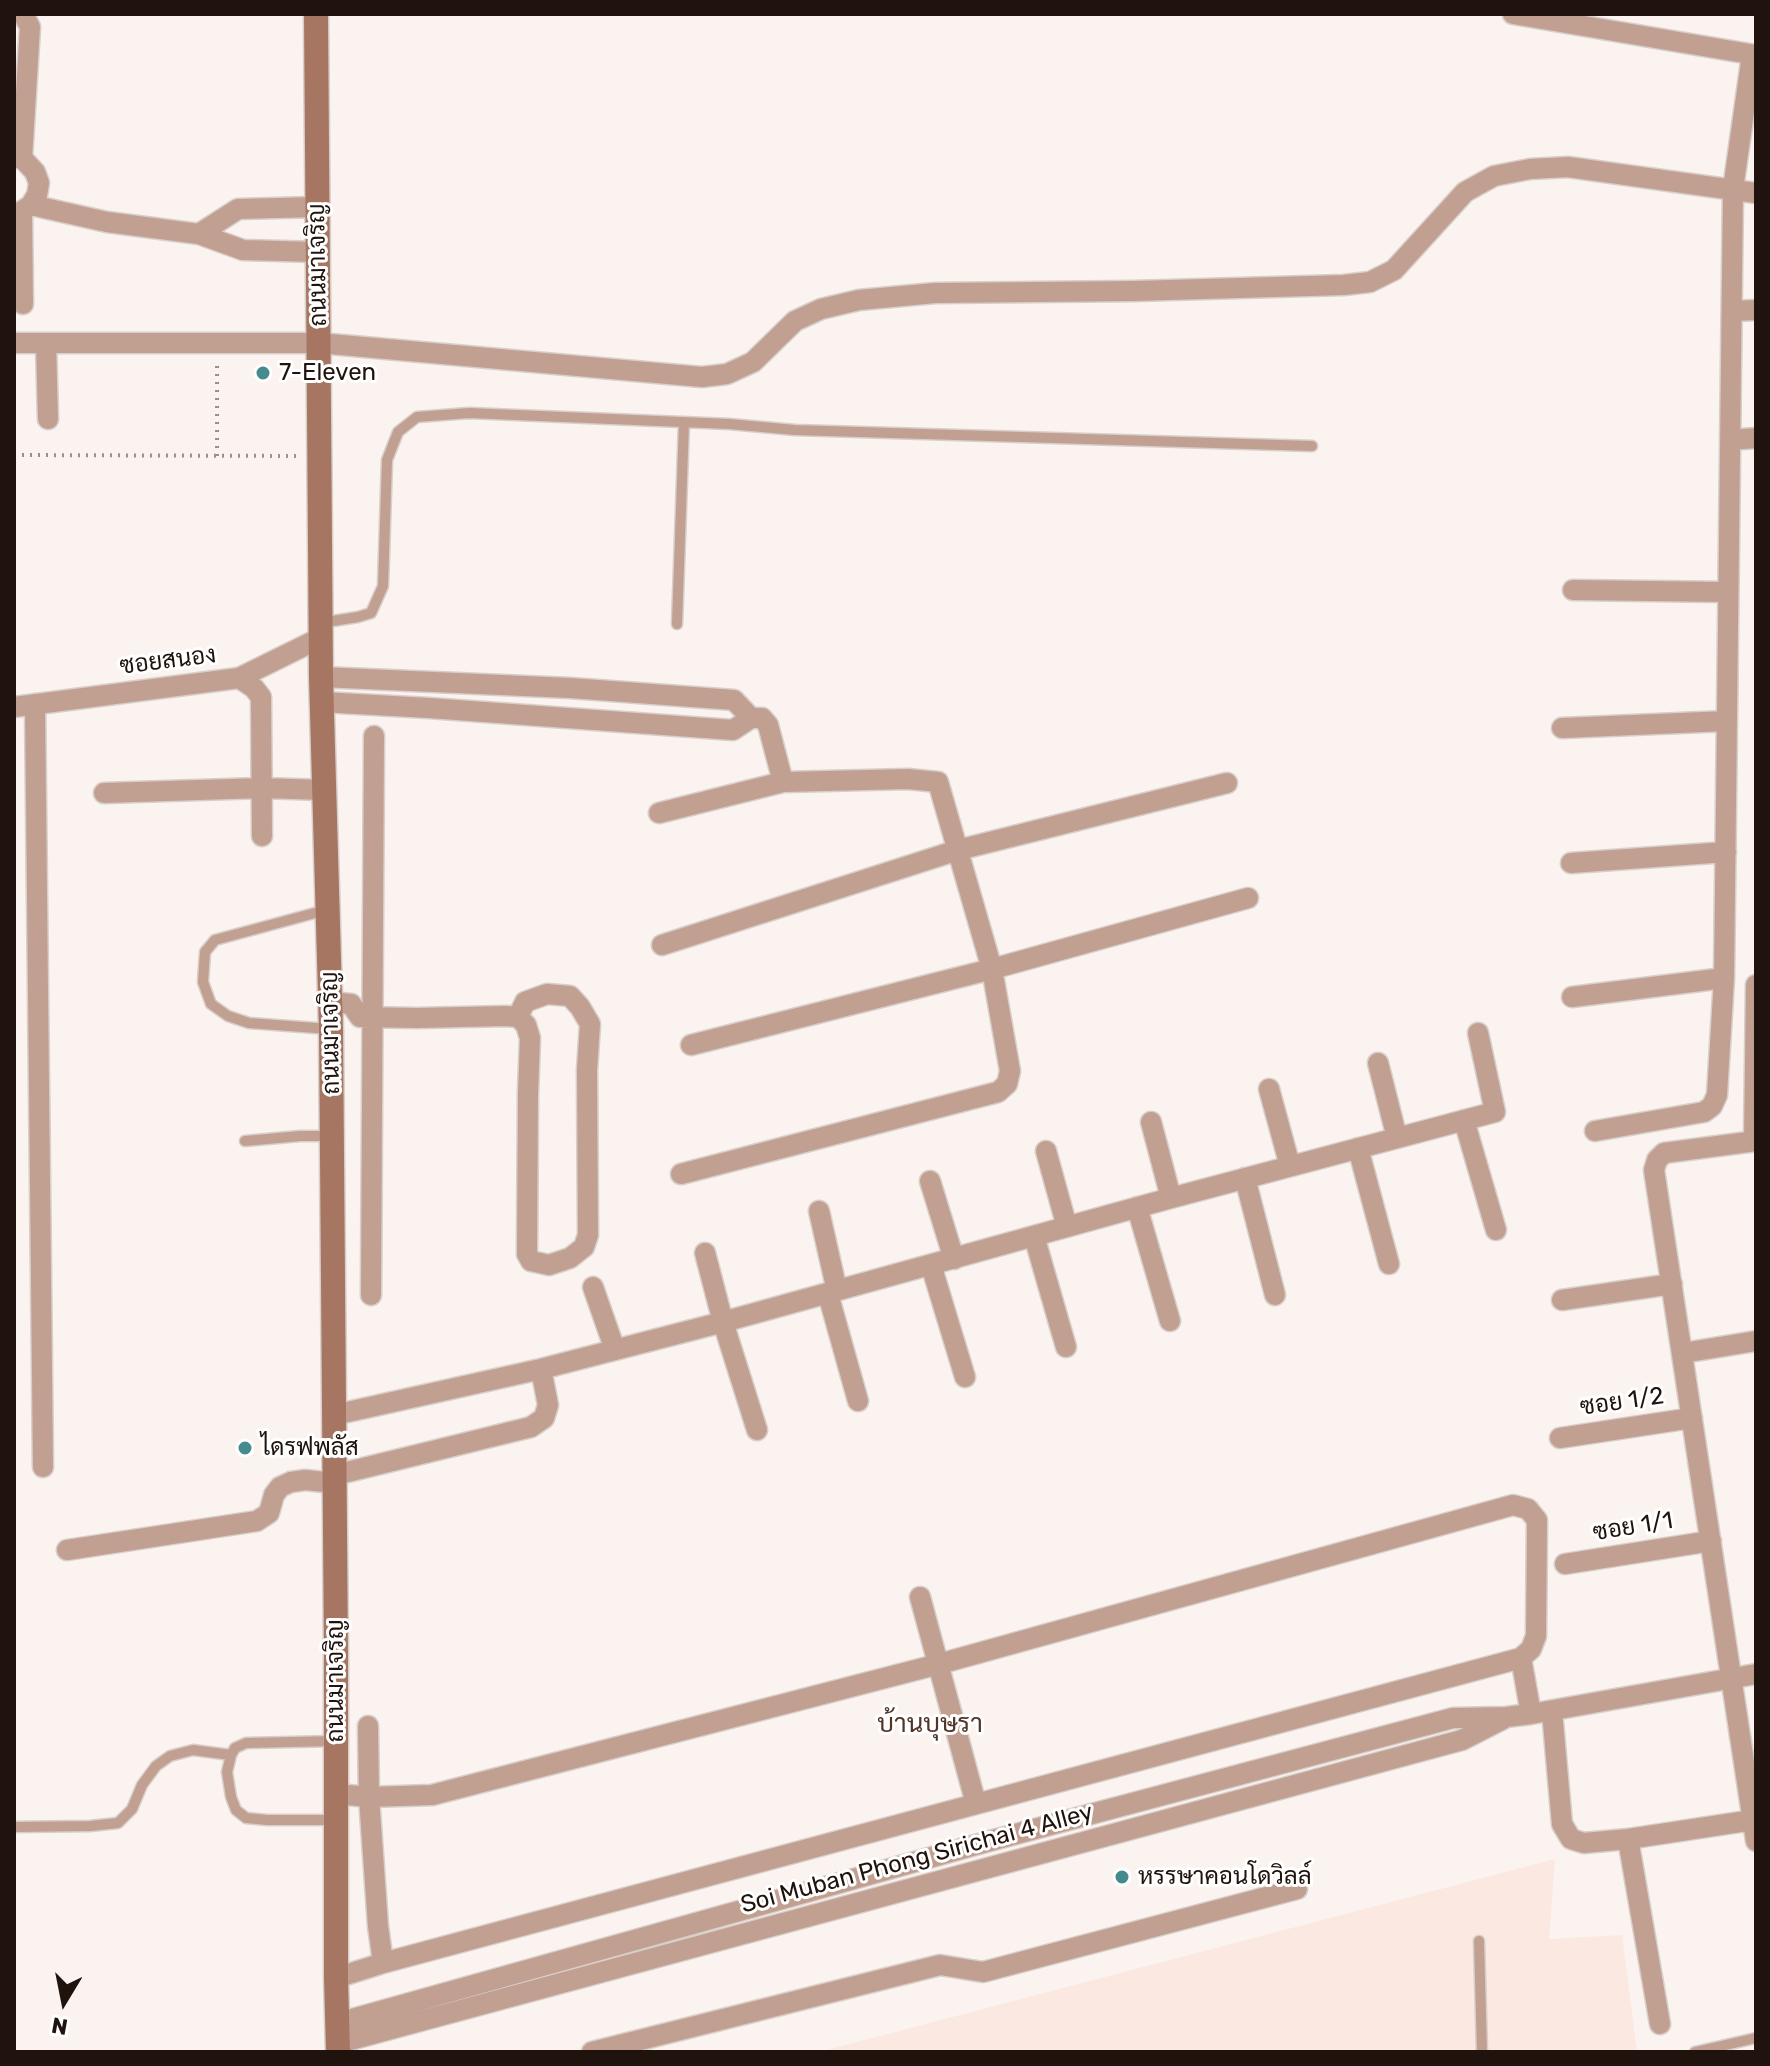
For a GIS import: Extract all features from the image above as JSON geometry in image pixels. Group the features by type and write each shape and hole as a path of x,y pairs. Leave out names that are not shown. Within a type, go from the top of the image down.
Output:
{"main road":[{"name":"ถนนมาเจริญ","path":"316,14 321,702 331,1019 338,2039"}],"street":[{"path":"23,14 30,27 18,158 35,172 39,183 37,195 22,210 23,304"},
{"path":"1513,14 1754,55 1733,189 1724,978 1717,1095 1712,1106 1704,1112 1595,1131"},
{"path":"14,343 319,343 702,377 727,374 753,362 795,321 821,309 859,300 935,293 1134,291 1370,282 1394,270 1465,192 1494,176 1530,169 1568,167 1756,193"},
{"path":"199,234 238,209 317,207"},
{"path":"22,210 62,213 199,234 243,250 318,252"},
{"path":"1732,311 1756,310"},
{"path":"46,343 48,419"},
{"path":"1730,440 1756,438"},
{"path":"1573,590 1728,592"},
{"name":"ซอยสนอง","path":"14,707 239,678 320,631"},
{"path":"321,677 570,688 734,700 751,718"},
{"path":"239,678 261,697 262,836"},
{"path":"321,702 733,730 751,718 762,718 768,725 783,782"},
{"path":"35,704 43,1467"},
{"path":"1562,728 1727,721"},
{"path":"371,1295 367,1017 374,736"},
{"path":"659,813 783,782 908,779 938,782 992,969 1010,1071 1007,1084 998,1092 681,1174"},
{"path":"662,945 958,850 1227,783"},
{"path":"104,793 262,788 323,790"},
{"path":"1571,863 1726,852"},
{"path":"691,1045 992,969 1248,898"},
{"path":"1572,997 1724,978"},
{"path":"1756,985 1755,1141 1664,1153 1657,1160 1654,1170 1756,1841"},
{"path":"331,1019 351,1027 367,1017 518,1017 526,1025 530,1038 527,1254 531,1261 549,1265 570,1258 584,1247 588,1235 587,1070 590,1024 570,996 547,994 525,1002 518,1017"},
{"path":"334,1415 541,1369 723,1322 1495,1112 1478,1033"},
{"path":"1378,1063 1397,1138"},
{"path":"1269,1089 1290,1166"},
{"path":"1464,1120 1496,1230"},
{"path":"1151,1122 1171,1198"},
{"path":"1358,1148 1389,1264"},
{"path":"1046,1151 1067,1227"},
{"path":"1245,1178 1275,1295"},
{"path":"930,1181 954,1259"},
{"path":"1137,1207 1170,1321"},
{"path":"819,1211 832,1293 858,1401"},
{"path":"1034,1236 1066,1347"},
{"path":"705,1253 757,1430"},
{"path":"931,1265 965,1377"},
{"path":"1562,1300 1672,1284"},
{"path":"593,1287 615,1350"},
{"path":"1683,1353 1756,1341"},
{"path":"67,1550 257,1521 269,1513 274,1495 280,1487 291,1482 335,1479 531,1427 544,1418 548,1405 541,1369"},
{"name":"ซอย 1/2","path":"1560,1438 1692,1418"},
{"path":"336,1978 1521,1658 1531,1649 1536,1636 1537,1520 1528,1509 1513,1505 939,1664 432,1795 369,1797 337,1794"},
{"name":"ซอย 1/1","path":"1565,1564 1711,1541"},
{"path":"920,1597 976,1804"},
{"path":"1521,1658 1531,1714"},
{"name":"Soi Muban Phong Sirichai 4 Alley","path":"338,2039 986,1842 1453,1718 1506,1717 1552,1711 1756,1674"},
{"path":"1552,1711 1562,1824 1571,1839 1584,1843 1628,1839 1753,1820"},
{"name":"Soi Muban Phong Sirichai 4 Alley","path":"338,2039 1462,1740 1506,1717"},
{"path":"368,1726 369,1797 383,1963"},
{"path":"1628,1839 1660,2024"},
{"path":"986,1842 993,1865"},
{"path":"592,2052 940,1965 983,1972 1297,1889"}],"lane":[{"path":"320,631 371,613 383,586 387,460 398,432 417,417 469,413 810,430 1312,446"},
{"path":"677,624 684,422"},
{"path":"327,910 215,940 205,952 203,982 211,1004 228,1016 249,1023 331,1019"},
{"path":"245,1141 332,1136"},
{"path":"336,1741 246,1743 235,1748 227,1772 236,1810 246,1818 337,1820"},
{"path":"14,1827 118,1823 132,1809 142,1785 156,1766 170,1756 193,1750 231,1755"},
{"path":"1479,1941 1482,2052"},
{"path":"1695,2052 1756,2038"}],"path":[{"path":"217,343 217,456"},
{"path":"14,455 319,456"}],"shaded area":[{"path":"1555,1859 1549,1939 1622,1935 1637,2052 819,2052"}],"place":[{"name":"7-Eleven","path":"263,373"},
{"name":"ไดรฟพลัส","path":"245,1448"},
{"name":"หรรษาคอนโดวิลล์","path":"1122,1877"}],"district":[{"name":"บ้านบุษรา","path":"930,1724"}]}
